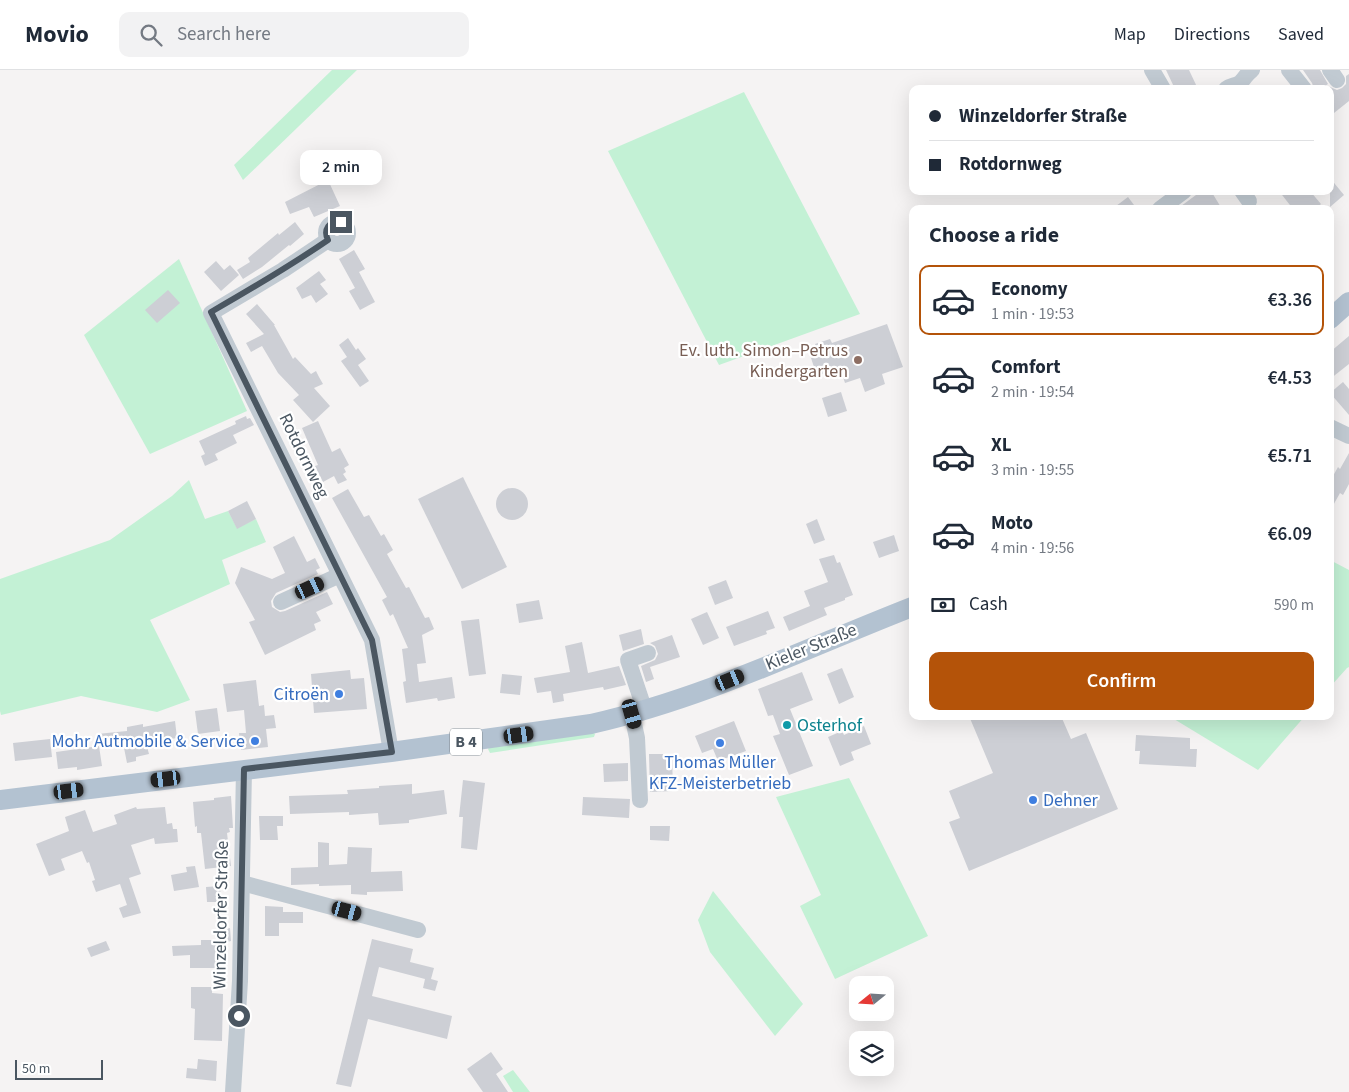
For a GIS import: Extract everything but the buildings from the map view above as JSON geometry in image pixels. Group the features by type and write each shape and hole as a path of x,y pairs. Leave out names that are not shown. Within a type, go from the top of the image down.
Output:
{"main road":[{"path":"1334,315 1349,302"},
{"name":"Kieler Straße","path":"0,800 392,752 554,730 633,714 704,690 909,608"}],"street":[{"path":"1152,70 1161,85"},
{"path":"1234,85 1243,81 1245,76 1252,70"},
{"path":"1289,70 1301,85"},
{"path":"1165,205 1179,195"},
{"name":"Rotdornweg","path":"328,240 283,270 211,312 372,640 392,752"},
{"path":"1334,429 1349,436"},
{"path":"281,602 340,575"},
{"path":"636,799 637,738 628,660 648,653"},
{"name":"Winzeldorfer Straße","path":"233,1092 240,981 244,769"},
{"path":"242,883 418,930"}],"green space":[{"path":"332,70 357,70 243,180 234,165"},
{"path":"744,92 860,314 719,365 608,151"},
{"path":"179,259 247,411 150,454 84,335"},
{"path":"189,480 205,519 228,511 237,528 256,519 266,542 222,560 230,584 150,620 190,700 157,712 81,696 1,715 0,579 110,540 172,496"},
{"path":"1334,562 1349,570 1349,667 1334,683"},
{"path":"1176,720 1302,720 1258,770"},
{"path":"593,732 595,734 594,737 490,753 488,749 490,746"},
{"path":"849,778 928,936 835,979 800,906 821,895 776,797"},
{"path":"713,891 803,1004 775,1036 710,952 698,920"},
{"path":"513,1070 530,1092 513,1092 503,1076"}],"place":[{"name":"Ev. luth. Simon–Petrus Kindergarten","path":"858,360"},
{"name":"Citroën","path":"339,694"},
{"name":"Osterhof","path":"787,725"},
{"name":"Mohr Autmobile & Service","path":"255,741"},
{"name":"Thomas Müller KFZ-Meisterbetrieb","path":"720,743"},
{"name":"Dehner","path":"1033,800"}],"route":[{"path":"239,1016 244,769 392,752 372,640 211,312 283,270 328,240 326,237 328,226 332,222 341,222"}]}
